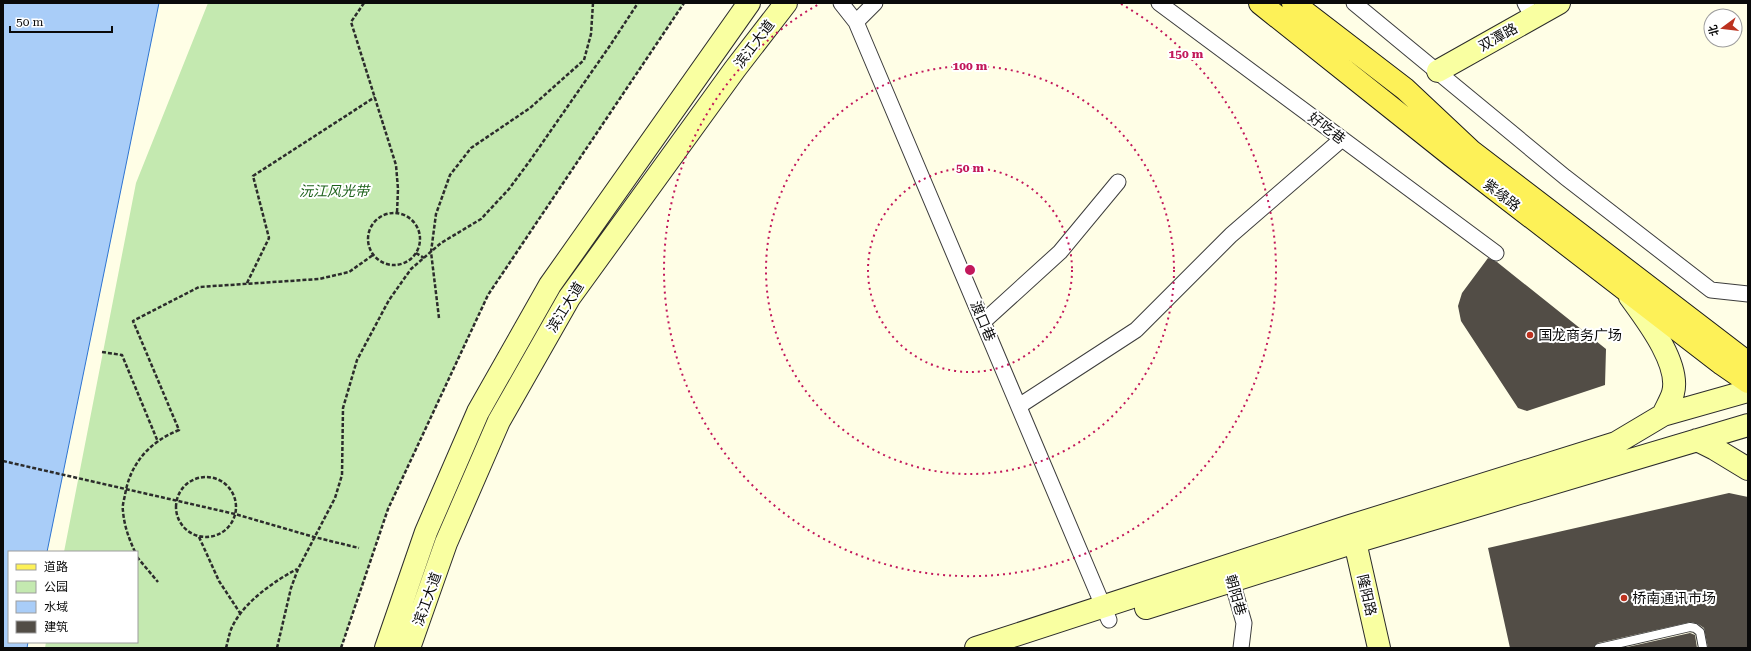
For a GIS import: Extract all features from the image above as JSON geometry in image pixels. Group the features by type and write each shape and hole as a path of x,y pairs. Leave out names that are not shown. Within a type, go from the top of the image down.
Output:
{"main road":[{"name":"紫缘路","path":"1260,3 1452,156 1748,382"},
{"name":"紫缘路","path":"1293,3 1405,89 1471,151 1748,363"},
{"path":"1725,345 1748,349"}],"street":[{"name":"滨江大道","path":"386,648 426,532 478,412 550,284 749,3"},
{"name":"滨江大道","path":"409,648 446,543 499,421 569,298 735,69 786,3"},
{"name":"渡口巷","path":"841,3 856,22 1107,613"},
{"path":"856,22 875,3"},
{"name":"好吃巷","path":"1159,3 1496,253"},
{"path":"1354,3 1565,177 1711,290 1748,294"},
{"name":"双潭路","path":"1438,71 1529,10 1559,3"},
{"path":"1019,406 1136,330 1231,235 1342,139"},
{"path":"983,322 1060,252 1118,182"},
{"path":"1622,287 1648,321 1665,349 1674,376 1674,392 1663,415"},
{"path":"976,648 1107,613 1230,573 1616,443 1663,415 1748,391"},
{"path":"1230,573 1355,542 1748,425"},
{"path":"1697,440 1748,469"},
{"name":"隆阳路","path":"1355,542 1379,648"},
{"name":"朝阳巷","path":"1230,573 1244,623 1241,648"},
{"path":"1021,648 1107,613"}],"lane":[{"path":"1599,648 1690,627 1696,628 1700,632 1703,648"}],"path":[{"path":"364,3 351,22 396,165 398,189 397,213"},
{"path":"439,318 432,252 436,214 450,175 471,148 530,108 584,60 591,34 593,3"},
{"path":"276,648 291,588 298,569 335,498 342,475 343,408 357,360 390,300 411,269 441,244 481,219 509,189 600,60 638,3"},
{"path":"341,648 388,509 488,296 684,3"},
{"path":"247,284 269,238 253,176 375,97"},
{"path":"397,213 412,221 420,236 416,253 411,259 395,265 387,264 379,260 373,254 368,239 370,230 374,223 380,217 397,213"},
{"path":"416,253 424,258"},
{"path":"134,551 128,538 122,510 126,488 134,465 149,448 169,434 179,430 133,321 199,287 319,279 335,276 349,272 373,254"},
{"path":"102,352 122,355 158,442"},
{"path":"3,461 236,514 314,537 359,548"},
{"path":"203,477 213,477 222,481 230,488 235,496 237,506 236,514 231,525 224,532 215,537 199,536 186,530 180,522 176,513 177,500 185,485 193,480 203,477"},
{"path":"199,536 219,581 240,613"},
{"path":"138,558 158,582"},
{"path":"226,648 232,627 240,613 281,578 298,569"}],"green space":[{"name":"沅江风光带","path":"208,3 684,3 488,295 388,509 341,648 45,648 46,643 138,643 138,551 64,551 136,183"}],"water":[{"path":"3,3 159,3 47,551 8,551 8,643 28,643 27,648 3,648"}],"building":[{"name":"国龙商务广场","path":"1488,258 1497,262 1606,349 1605,385 1527,411 1518,408 1461,321 1458,306 1462,293"},
{"name":"桥南通讯市场","path":"1729,493 1748,497 1748,648 1708,648 1704,628 1691,622 1598,643 1594,648 1510,648 1488,548"},
{"path":"1690,633 1695,635 1697,648 1623,648"}],"place":[{"name":"国龙商务广场","path":"1530,335"},
{"name":"桥南通讯市场","path":"1624,598"}]}
